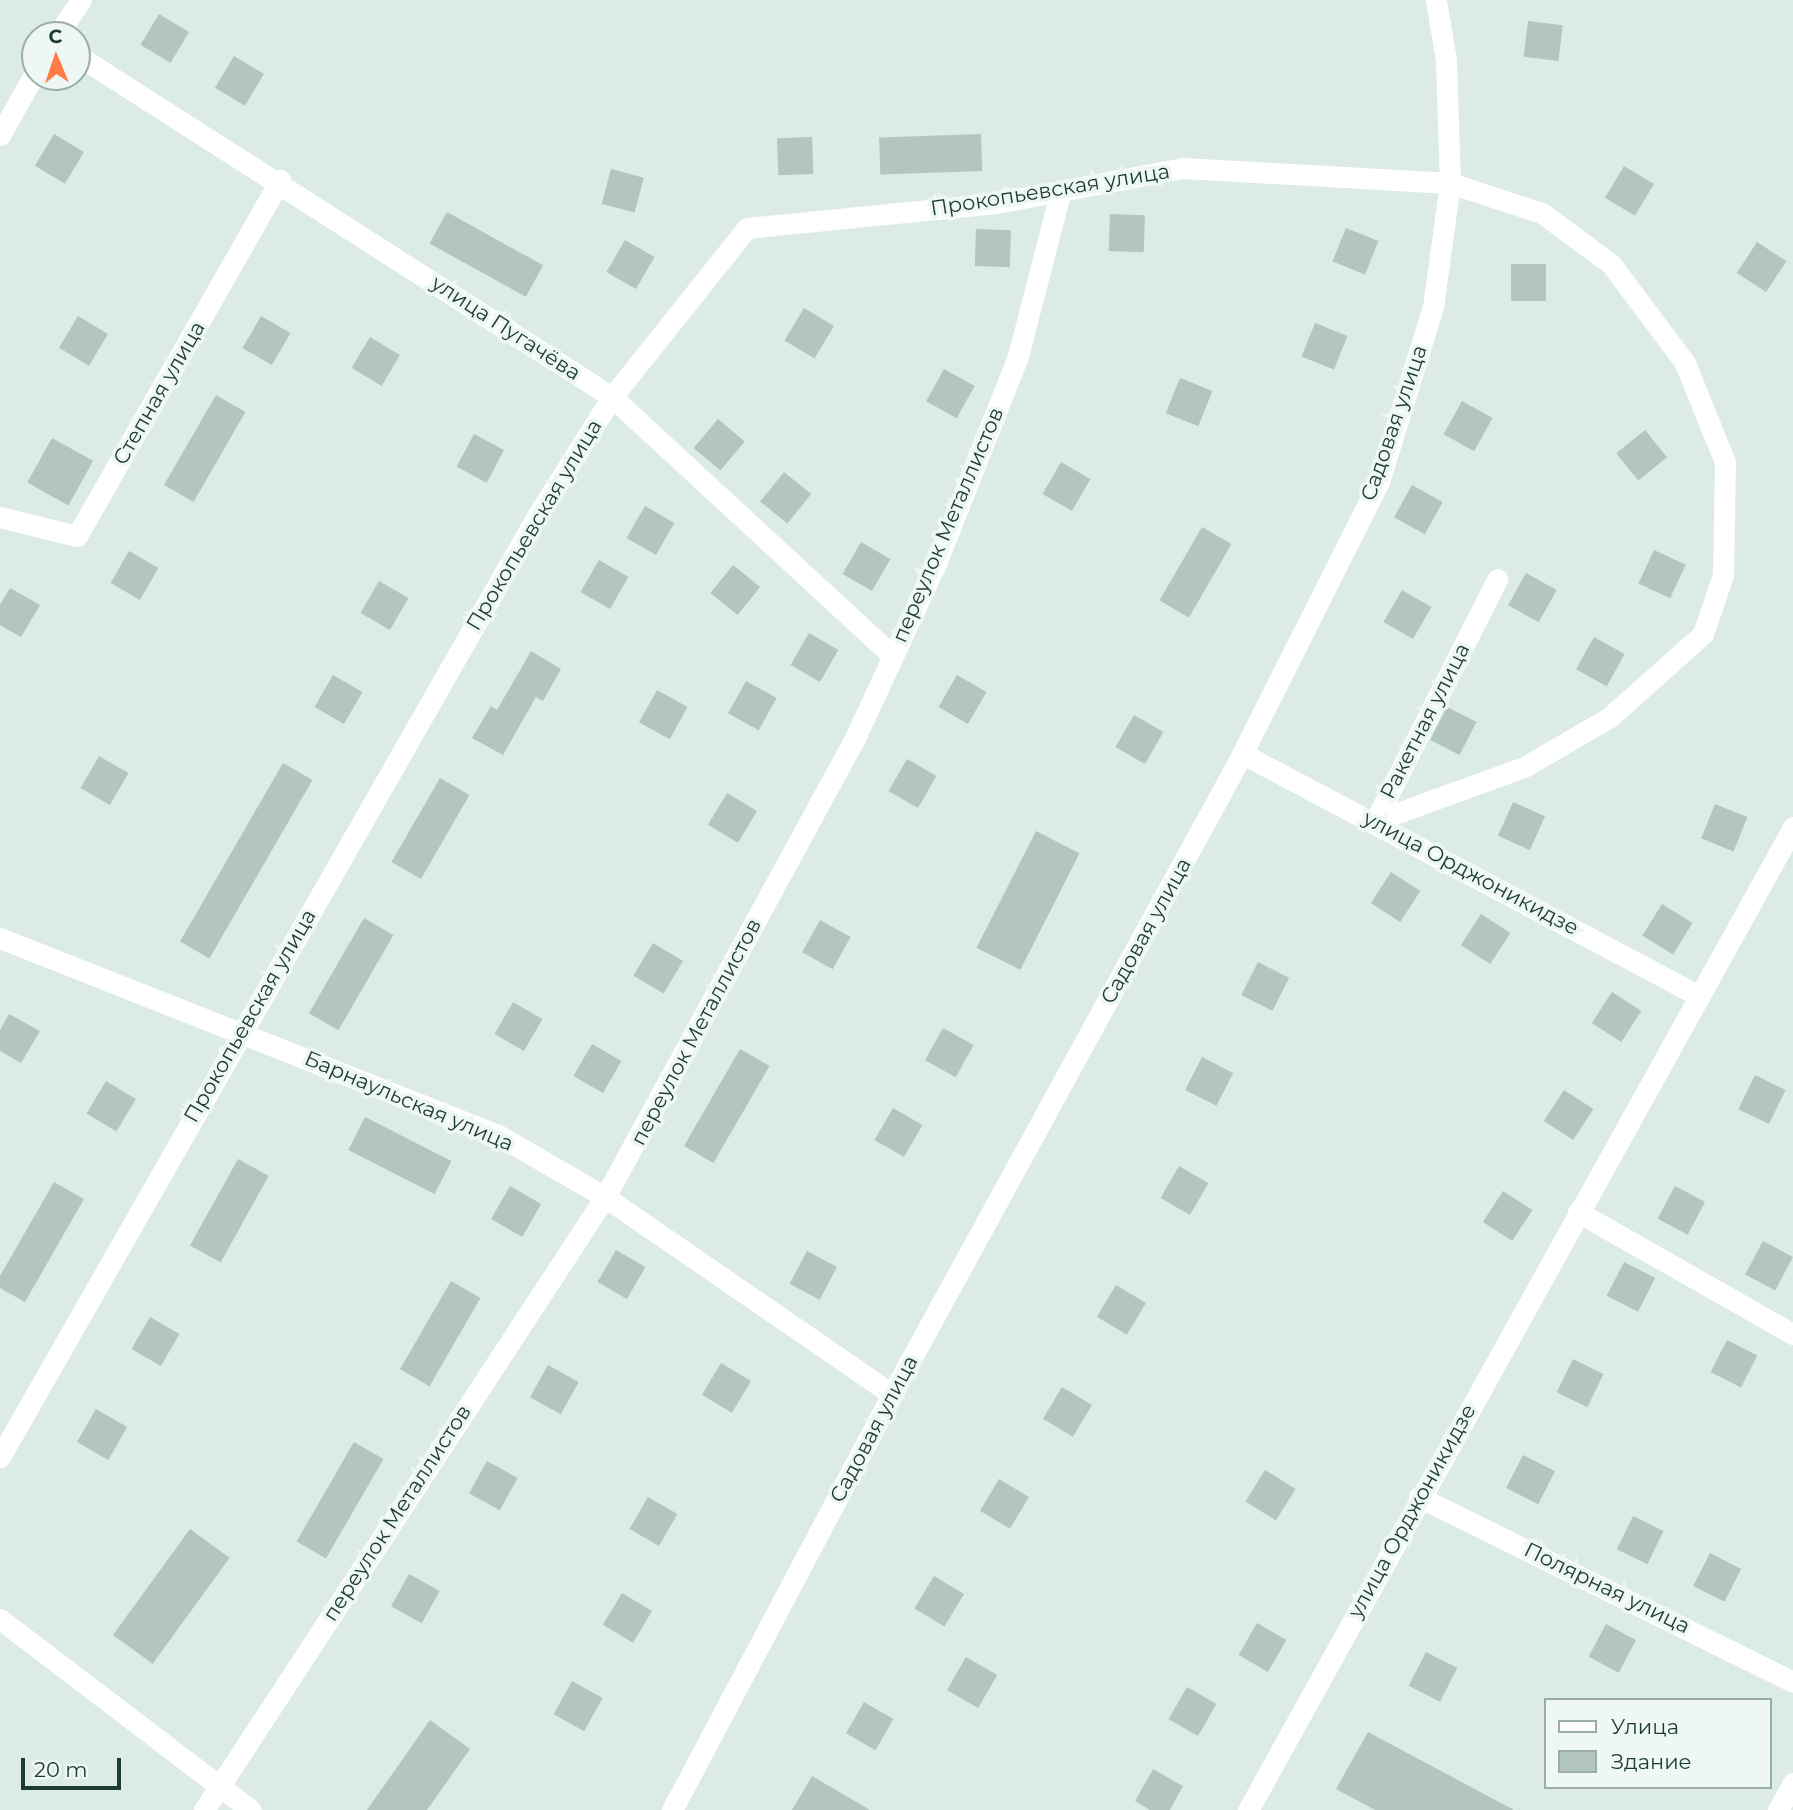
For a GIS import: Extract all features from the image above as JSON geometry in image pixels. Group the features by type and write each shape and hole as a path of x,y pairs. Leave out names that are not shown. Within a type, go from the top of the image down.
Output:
{"street":[{"path":"67,21 81,0"},
{"name":"Садовая улица","path":"672,1810 892,1394 1243,754 1378,482 1433,307 1450,183 1447,60 1436,0"},
{"name":"улица Пугачёва","path":"91,64 281,180 612,397 893,656"},
{"path":"0,135 25,91"},
{"name":"Прокопьевская улица","path":"0,1457 537,516 612,397 747,228 1061,190 1183,169 1450,183"},
{"name":"Степная улица","path":"0,517 77,536 281,180"},
{"name":"Ракетная улица","path":"1375,821 1524,767 1610,717 1703,634 1723,575 1725,462 1685,363 1611,264 1542,213 1450,183"},
{"name":"переулок Металлистов","path":"204,1810 605,1197 855,738 893,656 1018,356 1061,190"},
{"name":"Ракетная улица","path":"1375,821 1497,579"},
{"name":"улица Орджоникидзе","path":"1243,754 1375,821 1699,996"},
{"name":"улица Орджоникидзе","path":"1248,1810 1419,1497 1793,827"},
{"name":"Барнаульская улица","path":"0,938 241,1031 498,1135 605,1197 892,1394"},
{"path":"1578,1212 1793,1334"},
{"name":"Полярная улица","path":"1419,1497 1793,1682"},
{"path":"0,1619 251,1810"},
{"path":"1778,1810 1793,1783"}],"building":[{"path":"159,14 189,32 170,63 140,45"},
{"path":"1528,21 1563,25 1558,61 1524,57"},
{"path":"234,56 264,74 245,106 215,88"},
{"path":"54,134 84,152 65,184 35,166"},
{"path":"981,134 982,171 880,175 879,138"},
{"path":"812,137 813,174 778,175 777,138"},
{"path":"1624,166 1654,184 1635,216 1605,198"},
{"path":"611,169 644,178 635,213 602,204"},
{"path":"447,212 543,265 526,297 430,243"},
{"path":"1110,214 1145,215 1144,252 1109,251"},
{"path":"1346,228 1378,241 1365,274 1333,261"},
{"path":"976,229 1011,230 1010,267 975,266"},
{"path":"625,240 654,257 636,289 606,272"},
{"path":"1757,242 1786,261 1766,292 1737,273"},
{"path":"1511,264 1546,264 1546,301 1511,301"},
{"path":"804,308 834,326 814,359 784,341"},
{"path":"78,316 108,334 89,366 59,348"},
{"path":"261,316 290,333 272,365 242,348"},
{"path":"1315,323 1347,336 1334,369 1302,356"},
{"path":"370,337 400,355 381,386 351,368"},
{"path":"944,369 975,386 957,418 926,401"},
{"path":"1180,378 1212,391 1198,426 1166,413"},
{"path":"216,395 245,412 193,502 164,485"},
{"path":"1462,401 1493,418 1474,451 1444,434"},
{"path":"718,419 745,441 720,471 694,448"},
{"path":"1645,430 1667,457 1638,480 1616,453"},
{"path":"474,434 504,450 487,483 457,467"},
{"path":"52,438 93,461 68,505 27,483"},
{"path":"1061,462 1090,479 1072,511 1042,494"},
{"path":"784,472 811,494 787,524 760,502"},
{"path":"1412,485 1443,502 1425,534 1394,517"},
{"path":"645,506 674,523 656,555 626,538"},
{"path":"1202,527 1231,544 1189,618 1160,601"},
{"path":"861,542 890,559 872,591 842,574"},
{"path":"1654,550 1686,565 1670,598 1638,584"},
{"path":"129,551 158,568 140,600 110,583"},
{"path":"599,560 628,577 610,609 580,592"},
{"path":"733,565 760,587 738,615 710,593"},
{"path":"1526,573 1557,590 1539,622 1508,605"},
{"path":"379,581 408,598 390,630 360,613"},
{"path":"10,588 40,605 21,637 0,625 0,605"},
{"path":"1402,590 1431,607 1413,639 1384,622"},
{"path":"809,633 838,650 820,682 790,665"},
{"path":"1594,637 1625,654 1607,686 1576,669"},
{"path":"531,651 561,669 543,701 536,697 503,755 472,738 491,706 497,710"},
{"path":"333,675 362,692 344,724 314,707"},
{"path":"957,675 986,692 968,724 938,707"},
{"path":"746,681 777,698 759,730 728,713"},
{"path":"657,690 688,707 670,739 639,722"},
{"path":"1447,707 1476,722 1460,755 1430,740"},
{"path":"1134,715 1163,732 1145,764 1116,747"},
{"path":"99,756 128,773 110,805 80,788"},
{"path":"907,759 936,776 918,808 888,791"},
{"path":"283,763 312,780 209,958 180,941"},
{"path":"440,778 469,795 421,879 392,862"},
{"path":"727,793 757,811 738,843 708,825"},
{"path":"1513,802 1545,816 1530,850 1498,836"},
{"path":"1715,804 1747,817 1734,851 1701,838"},
{"path":"1036,831 1080,853 1020,970 977,948"},
{"path":"1391,872 1420,891 1400,922 1371,903"},
{"path":"1662,904 1693,923 1673,954 1642,935"},
{"path":"1481,914 1510,933 1490,964 1461,945"},
{"path":"364,918 393,935 338,1030 309,1013"},
{"path":"820,920 851,937 833,969 802,952"},
{"path":"653,943 683,961 663,994 633,976"},
{"path":"1258,962 1289,978 1272,1011 1241,995"},
{"path":"1612,992 1641,1011 1621,1042 1592,1023"},
{"path":"513,1002 542,1019 524,1051 495,1034"},
{"path":"9,1014 40,1031 21,1063 0,1051 0,1030"},
{"path":"943,1028 974,1045 956,1077 925,1060"},
{"path":"592,1044 621,1061 603,1093 574,1076"},
{"path":"740,1049 769,1066 713,1163 684,1146"},
{"path":"1202,1057 1233,1073 1216,1106 1185,1090"},
{"path":"1755,1075 1786,1090 1769,1124 1738,1109"},
{"path":"106,1081 136,1099 116,1132 86,1114"},
{"path":"1564,1090 1593,1109 1573,1140 1544,1121"},
{"path":"893,1108 922,1125 904,1157 874,1140"},
{"path":"365,1117 451,1161 435,1194 348,1150"},
{"path":"238,1159 269,1176 221,1263 190,1246"},
{"path":"1179,1166 1208,1183 1190,1215 1160,1198"},
{"path":"54,1182 84,1199 25,1302 0,1288 0,1276"},
{"path":"510,1186 541,1204 522,1237 491,1219"},
{"path":"1675,1186 1705,1202 1688,1235 1658,1219"},
{"path":"1503,1191 1532,1210 1512,1241 1483,1222"},
{"path":"1763,1241 1793,1257 1775,1291 1745,1275"},
{"path":"616,1250 645,1267 627,1299 598,1282"},
{"path":"807,1251 837,1267 820,1300 790,1284"},
{"path":"1624,1262 1655,1278 1638,1312 1607,1296"},
{"path":"451,1281 480,1298 429,1386 400,1369"},
{"path":"1116,1285 1146,1303 1127,1335 1097,1317"},
{"path":"150,1317 179,1334 161,1366 132,1349"},
{"path":"1727,1340 1757,1355 1741,1388 1711,1372"},
{"path":"1573,1359 1604,1374 1587,1407 1557,1392"},
{"path":"721,1363 751,1381 732,1413 702,1395"},
{"path":"548,1365 579,1382 561,1414 530,1397"},
{"path":"1062,1387 1092,1405 1073,1437 1043,1419"},
{"path":"96,1409 127,1427 108,1460 77,1442"},
{"path":"354,1442 383,1459 326,1559 296,1542"},
{"path":"1523,1455 1555,1471 1538,1504 1506,1488"},
{"path":"487,1461 518,1478 500,1510 469,1493"},
{"path":"1265,1470 1296,1489 1276,1520 1245,1501"},
{"path":"999,1479 1029,1497 1010,1529 980,1511"},
{"path":"648,1497 677,1514 659,1546 630,1529"},
{"path":"1633,1516 1664,1531 1647,1564 1617,1549"},
{"path":"190,1529 230,1558 153,1664 113,1635"},
{"path":"1710,1553 1741,1569 1724,1602 1693,1586"},
{"path":"409,1574 440,1591 422,1623 391,1606"},
{"path":"934,1576 964,1594 944,1627 914,1609"},
{"path":"622,1593 652,1611 633,1643 603,1625"},
{"path":"1257,1623 1286,1640 1268,1672 1238,1655"},
{"path":"1606,1624 1636,1640 1619,1673 1589,1657"},
{"path":"1426,1652 1457,1668 1440,1702 1409,1686"},
{"path":"966,1657 997,1675 978,1708 947,1690"},
{"path":"572,1681 603,1698 584,1731 554,1714"},
{"path":"1187,1687 1216,1704 1198,1736 1168,1719"},
{"path":"864,1702 893,1719 875,1750 846,1733"},
{"path":"430,1720 470,1749 427,1810 367,1810"},
{"path":"1368,1732 1514,1810 1375,1810 1336,1789"},
{"path":"1153,1769 1183,1786 1170,1810 1150,1810 1135,1801"},
{"path":"812,1776 870,1810 792,1810"}]}
